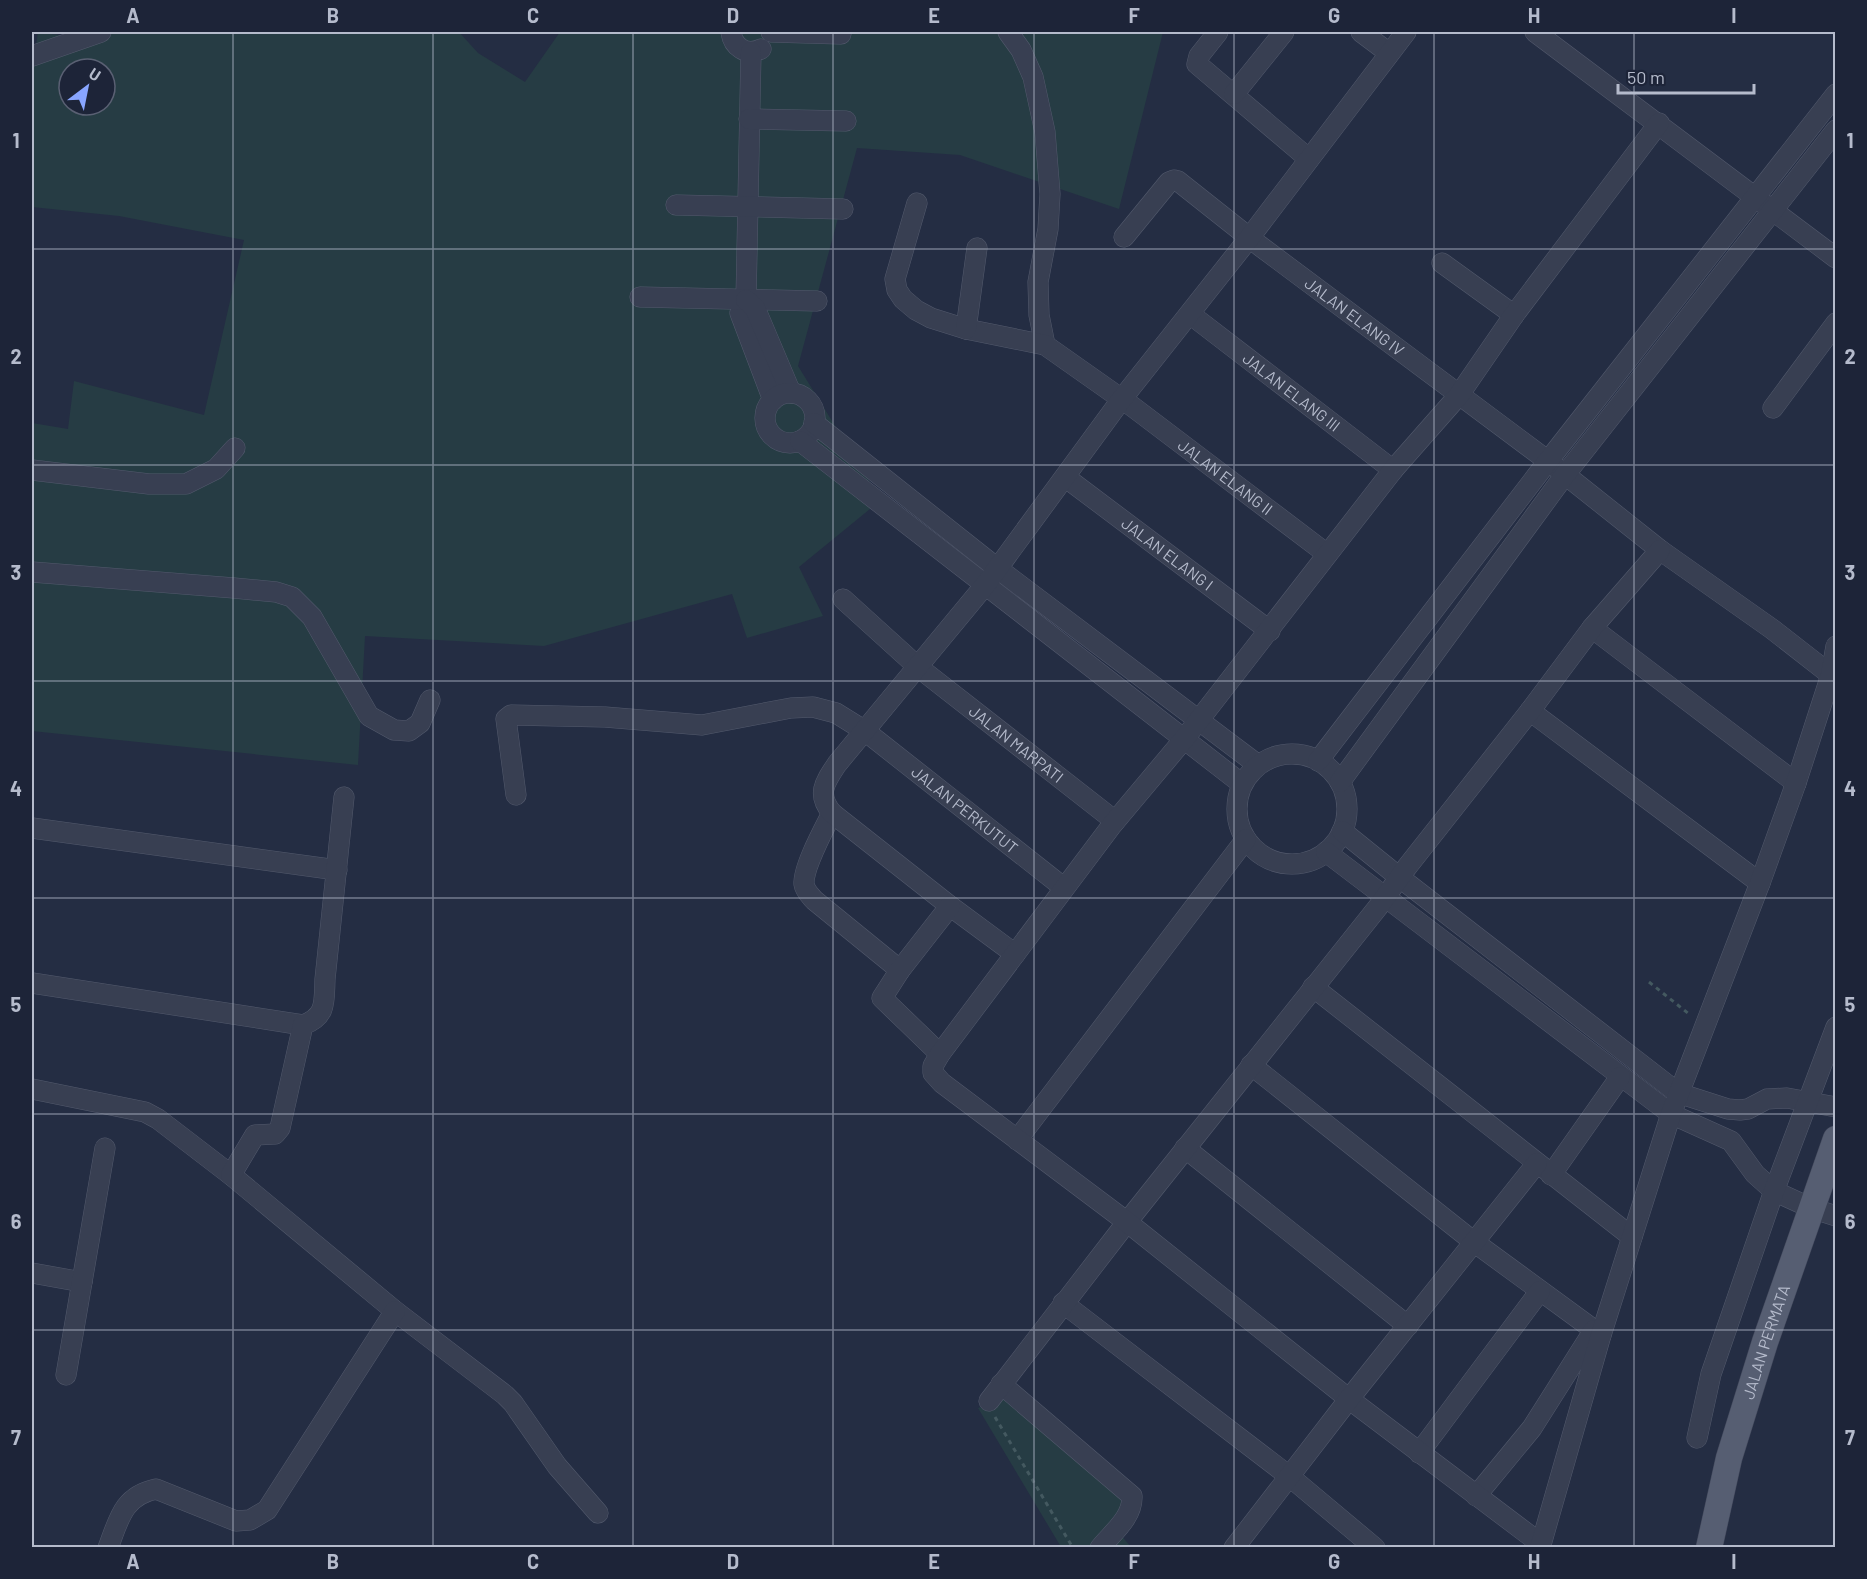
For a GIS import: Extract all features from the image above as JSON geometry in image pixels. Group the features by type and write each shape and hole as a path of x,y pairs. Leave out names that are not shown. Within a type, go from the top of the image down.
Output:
{"main road":[{"name":"JALAN PERMATA","path":"1709,1548 1729,1458 1765,1342 1836,1139"}],"street":[{"path":"32,56 101,32"},
{"path":"731,32 735,43 745,51 751,52 767,44 771,32 841,34"},
{"path":"917,203 895,279 897,290 903,299 916,310 931,318 966,329 1045,345 1039,315 1038,282 1048,229 1050,194 1045,132 1034,76 1021,50 1008,32"},
{"path":"1218,32 1199,56 1197,64 1309,159"},
{"path":"1234,94 1284,32"},
{"path":"1361,32 1389,53"},
{"path":"1015,954 832,813 825,805 822,795 827,779 991,576 1121,400 1250,237 1406,32"},
{"path":"1536,32 1836,258"},
{"path":"751,52 746,300 755,308 782,396"},
{"path":"1318,761 1548,461 1836,94"},
{"path":"749,119 846,121"},
{"path":"1659,123 1514,315 1458,395 1393,470 1270,631 1063,888 940,1054 933,1066 933,1073 1540,1546 1598,1333 1632,1237 1678,1093 1760,883 1796,783 1831,675 1836,646"},
{"path":"1340,782 1564,476 1836,130"},
{"name":"JALAN ELANG IV","path":"1124,237 1169,182 1174,180 1548,461 1660,550 1772,629 1831,675"},
{"path":"676,205 843,208"},
{"path":"966,329 977,248"},
{"path":"1442,263 1514,315"},
{"path":"640,297 817,302"},
{"name":"JALAN ELANG III","path":"1190,314 1393,470"},
{"path":"1773,408 1836,323"},
{"name":"JALAN ELANG II","path":"1045,345 1327,554"},
{"path":"782,396 804,398 810,403 815,416 814,423 811,431 800,441 792,443 777,440 766,428 765,413 782,396"},
{"path":"814,423 991,576 1242,784"},
{"path":"800,441 1258,765"},
{"path":"32,470 148,484 186,484 216,469 236,448"},
{"name":"JALAN ELANG I","path":"1065,477 1270,631"},
{"path":"989,1401 1185,1148 1530,711 1592,628 1660,550"},
{"path":"32,572 276,592 292,597 312,617 369,716 393,730 409,731 420,723 430,700"},
{"name":"JALAN MARPATI","path":"843,600 918,667 1115,821"},
{"path":"1592,628 1796,783"},
{"name":"JALAN PERKUTUT","path":"516,795 506,719 511,715 605,717 702,725 813,706 836,713 865,731 1063,888"},
{"path":"1530,711 1760,883"},
{"path":"1294,754 1318,761 1340,782 1347,806 1342,831 1326,852 1315,859 1303,862 1290,864 1277,862 1254,849 1246,839 1239,826 1236,812 1238,798 1242,784 1258,765 1281,755 1294,754"},
{"path":"32,983 303,1025 316,1020 324,1006 324,979 344,797"},
{"path":"832,813 811,859 805,879 806,891 900,970"},
{"path":"32,828 337,870"},
{"path":"1342,831 1678,1093 1728,1109 1748,1109 1767,1099 1787,1098 1836,1107"},
{"path":"1017,1140 1246,839"},
{"path":"1326,852 1671,1114 1731,1141 1755,1174 1774,1191 1811,1208 1836,1216"},
{"path":"940,1054 882,998 900,970 950,906"},
{"path":"1313,987 1632,1237"},
{"path":"231,1175 255,1135 275,1134 280,1128 303,1025"},
{"path":"1697,1438 1711,1374 1774,1191 1836,1027"},
{"path":"1251,1065 1474,1242 1598,1333"},
{"path":"1234,1548 1474,1242 1544,1169 1620,1077"},
{"path":"32,1089 145,1112 158,1119 231,1175 395,1311 505,1395 557,1466 598,1513"},
{"path":"66,1376 105,1148"},
{"path":"1185,1148 1408,1326"},
{"path":"32,1273 82,1282"},
{"path":"1419,1453 1540,1291"},
{"path":"1064,1303 1289,1476 1375,1548"},
{"path":"108,1548 121,1512 131,1500 143,1492 156,1489 236,1521 250,1520 267,1510 395,1311"},
{"path":"1476,1496 1532,1428 1598,1333"},
{"path":"1001,1384 1132,1496 1129,1514 1100,1548"}],"path":[{"path":"1649,982 1704,1026"},
{"path":"989,1401 997,1421 1073,1548"}],"shaded area":[{"path":"38,32 80,38 82,32 459,32 478,53 525,82 560,32 1163,32 1119,209 960,155 857,148 798,366 881,500 799,567 823,616 747,638 732,594 544,646 365,636 358,765 32,731 32,423 68,429 74,381 204,415 244,240 119,216 32,207 32,77"},
{"path":"1021,1394 1134,1494 1114,1527 1131,1547 1061,1547 978,1408"}]}
